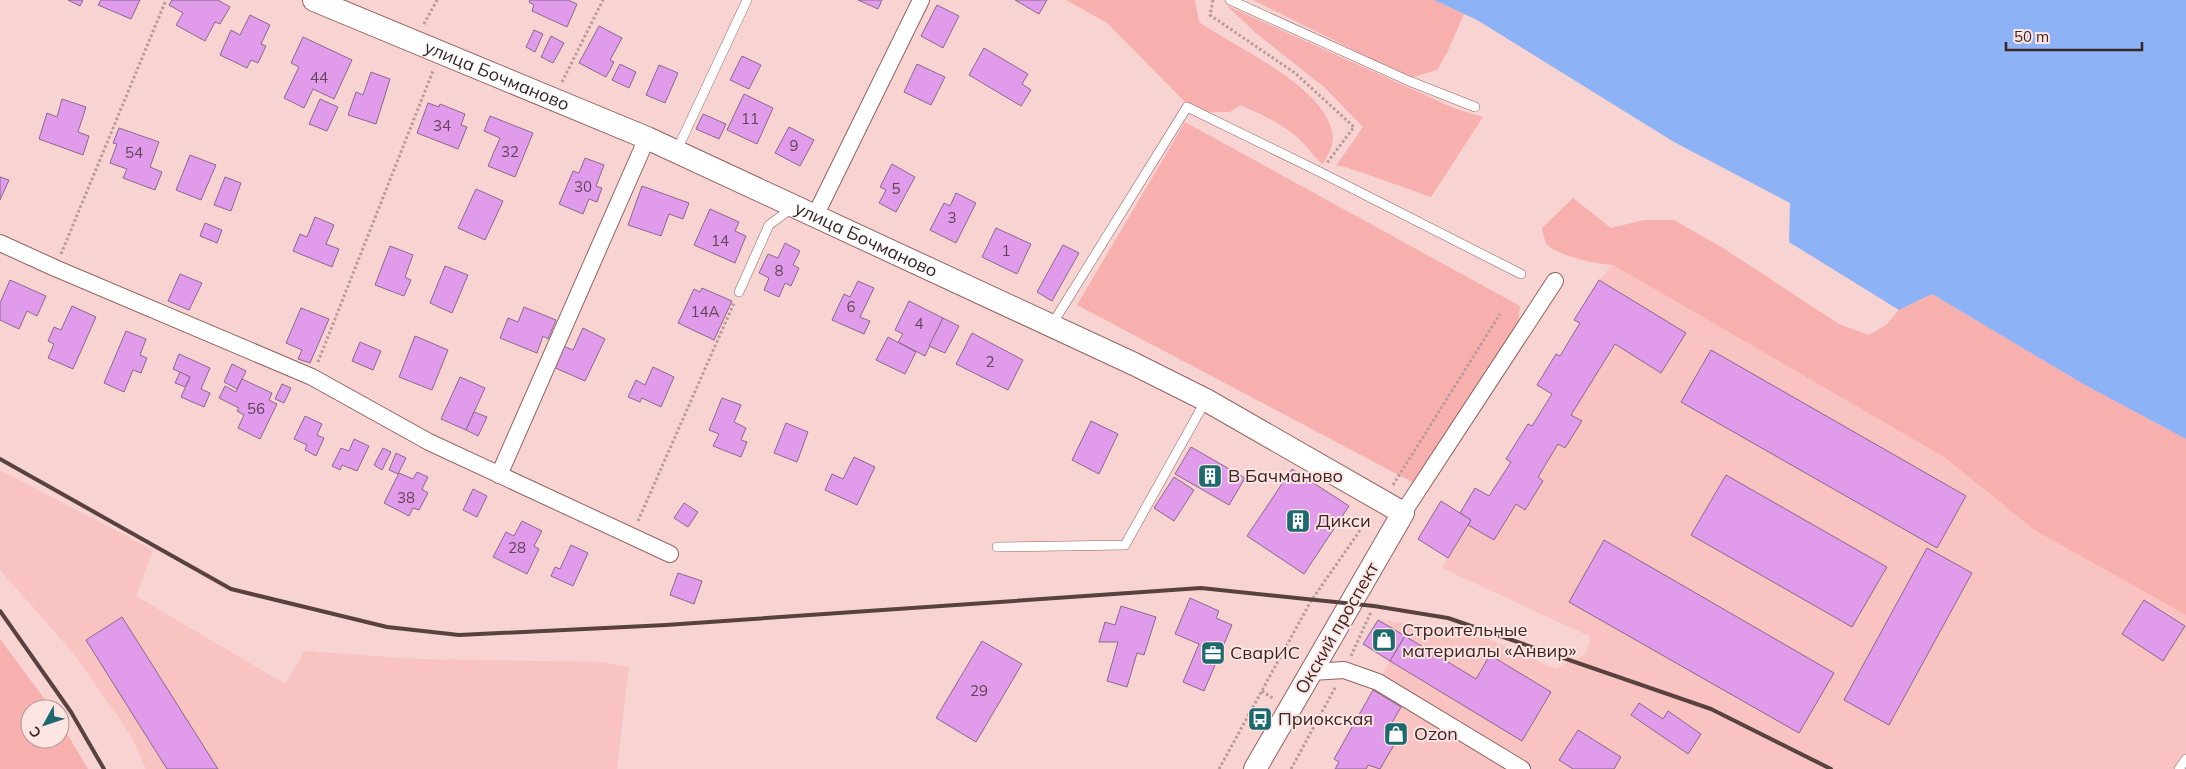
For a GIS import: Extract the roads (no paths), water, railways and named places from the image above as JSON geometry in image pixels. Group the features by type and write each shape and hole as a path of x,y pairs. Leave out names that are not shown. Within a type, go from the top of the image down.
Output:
{"main road":[{"name":"улица Бочманово","path":"320,1 647,138 1134,364 1206,400 1403,513"},
{"name":"Окский проспект","path":"1255,769 1403,513"}],"street":[{"path":"816,216 921,0"},
{"path":"499,475 647,138"},
{"path":"0,243 312,377 429,442 670,554"},
{"path":"1403,513 1555,281"},
{"path":"1312,672 1344,670 1378,682 1522,769"}],"lane":[{"path":"676,152 747,0"},
{"path":"1230,0 1409,81 1475,107"},
{"path":"1051,326 1187,106 1521,274"},
{"path":"739,292 769,225 794,206"},
{"path":"997,547 1125,545 1206,400"},
{"path":"2179,769 2186,759"}],"water":[{"path":"1434,0 2186,0 2186,439 2085,385 1932,294 1899,310 1789,242 1790,203 1674,142 1477,20"}],"railway":[{"path":"0,459 231,589 387,627 459,635 666,625 1201,588 1374,606 1448,618 1711,709 1831,769"},
{"path":"0,611 71,712 104,769"}],"place":[{"name":"В Бачманово","path":"1210,476"},
{"name":"Дикси","path":"1298,521"},
{"name":"Строительные материалы «Анвир»","path":"1384,640"},
{"name":"СварИС","path":"1213,653"},
{"name":"Приокская","path":"1260,719"},
{"name":"Ozon","path":"1396,734"}]}
